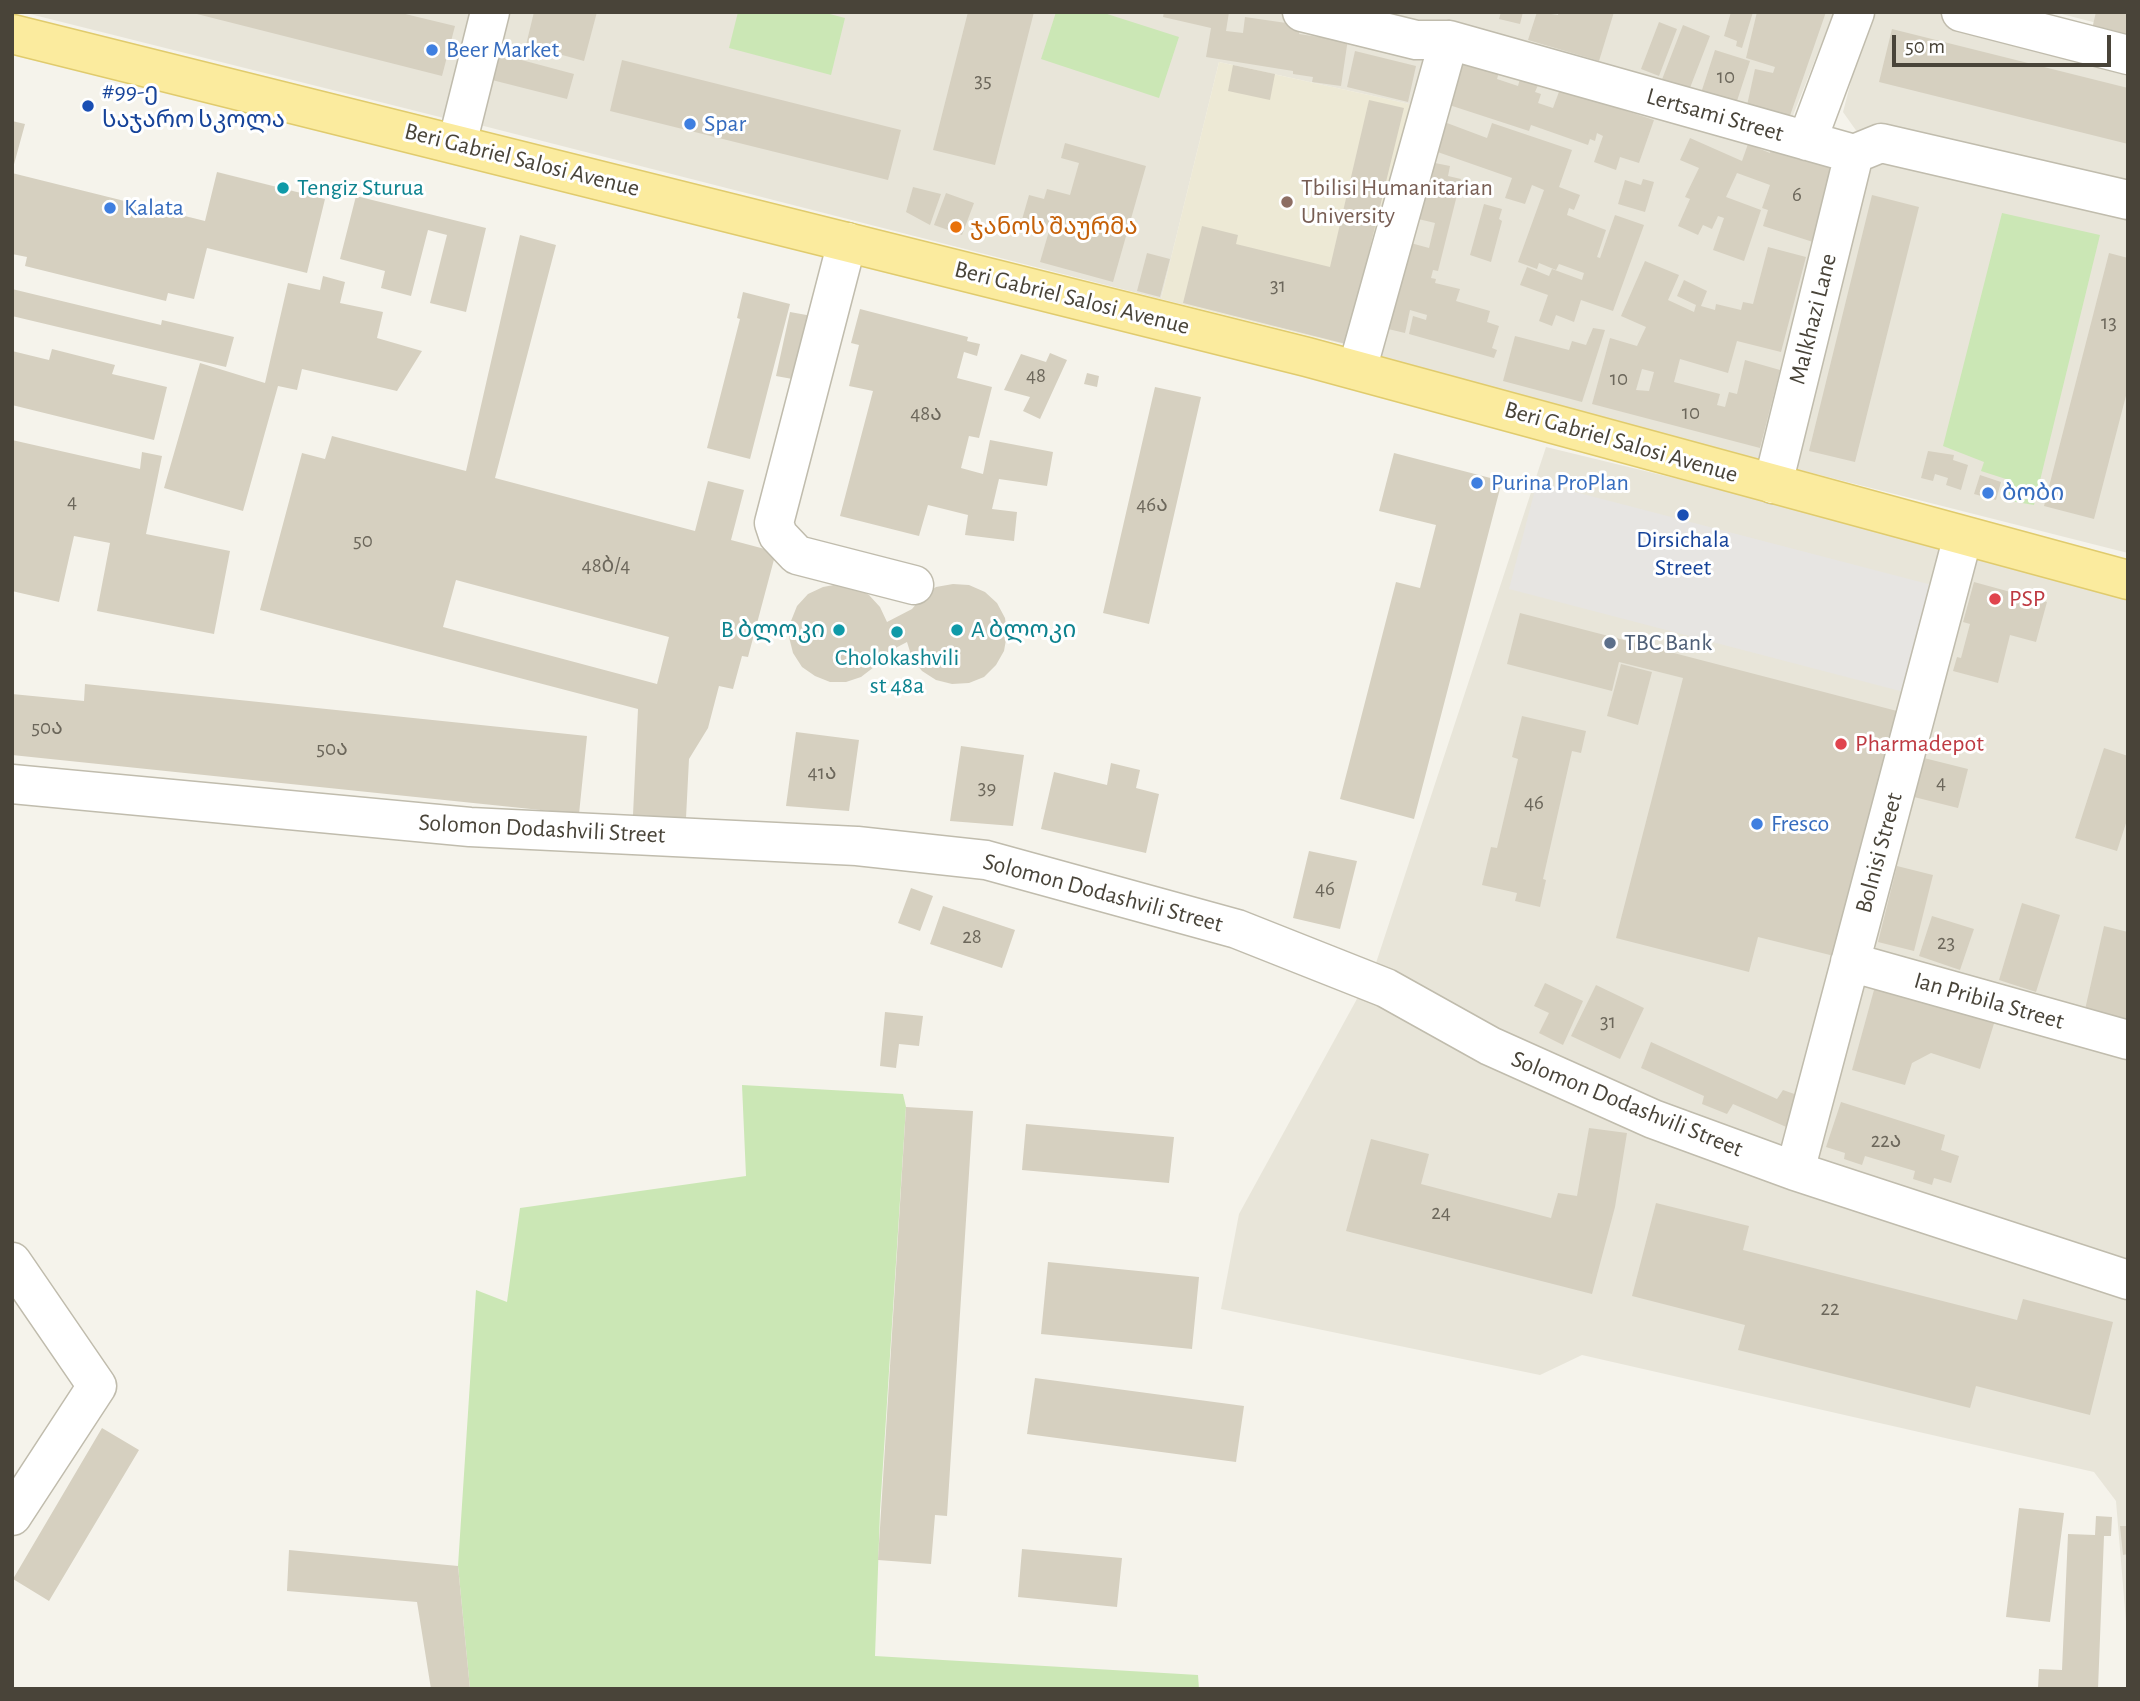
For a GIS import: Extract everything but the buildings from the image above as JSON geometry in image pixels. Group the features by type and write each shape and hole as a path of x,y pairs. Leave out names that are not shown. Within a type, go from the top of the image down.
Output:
{"main road":[{"name":"Beri Gabriel Salosi Avenue","path":"12,34 1357,370 2128,580"}],"street":[{"path":"457,144 490,12"},
{"name":"Lertsami Street","path":"1302,12 1416,40 1449,40 1854,154"},
{"path":"1807,141 1855,12"},
{"path":"1961,12 2128,54"},
{"path":"1357,370 1449,40"},
{"path":"1854,154 1881,143 2128,200"},
{"name":"Malkhazi Lane","path":"1773,484 1854,154"},
{"path":"847,242 774,523 778,535 797,555 914,585"},
{"name":"Bolnisi Street","path":"1795,1171 1963,536"},
{"name":"Solomon Dodashvili Street","path":"12,784 470,827 857,846 986,860 1237,929 1386,988 1490,1046 1653,1119 1795,1171 2128,1280"},
{"name":"Ian Pribila Street","path":"1850,962 2128,1040"},
{"path":"12,1262 97,1386 12,1516"}],"shaded area":[{"path":"22,12 474,12 448,119"},
{"path":"501,12 1281,12 1426,46 1414,105 1219,62 1161,299 472,123"},
{"path":"1351,12 1834,12 1790,123"},
{"path":"1869,12 1944,12 2128,59 2128,553 1796,469 1872,153 1843,112"},
{"path":"2054,12 2128,12 2128,31"},
{"path":"1456,48 1839,158 1761,464 1381,362 1377,352"},
{"name":"Tbilisi Humanitarian University","path":"1219,62 1414,105 1355,347 1161,299"},
{"path":"1546,447 2128,588 2128,1646 2116,1501 2094,1472 1582,1355 1540,1375 1221,1309 1239,1214 1375,966"},
{"path":"1537,482 1932,585 1904,692 1509,589"}],"green space":[{"path":"738,12 822,12 845,18 831,75 729,48"},
{"path":"1056,12 1101,12 1179,37 1159,98 1041,59"},
{"path":"2002,213 2100,235 2034,505 2004,500 2009,480 1981,471 1984,462 1943,446"},
{"path":"742,1085 903,1094 906,1107 880,1511 875,1656 1198,1675 1199,1689 470,1689 458,1566 476,1290 507,1302 520,1208 746,1176"}],"place":[{"name":"Beer Market","path":"432,50"},
{"name":"#99-ე საჯარო სკოლა","path":"88,106"},
{"name":"Spar","path":"690,124"},
{"name":"Tengiz Sturua","path":"283,188"},
{"name":"Tbilisi Humanitarian University","path":"1287,202"},
{"name":"Kalata","path":"110,208"},
{"name":"ჯანოს შაურმა","path":"956,227"},
{"name":"Purina ProPlan","path":"1477,483"},
{"name":"ბობი","path":"1988,493"},
{"name":"Dirsichala Street","path":"1683,515"},
{"name":"PSP","path":"1995,599"},
{"name":"B ბლოკი","path":"839,630"},
{"name":"A ბლოკი","path":"957,630"},
{"name":"Cholokashvili st 48a","path":"897,632"},
{"name":"TBC Bank","path":"1610,643"},
{"name":"Pharmadepot","path":"1841,744"},
{"name":"Fresco","path":"1757,824"}]}
